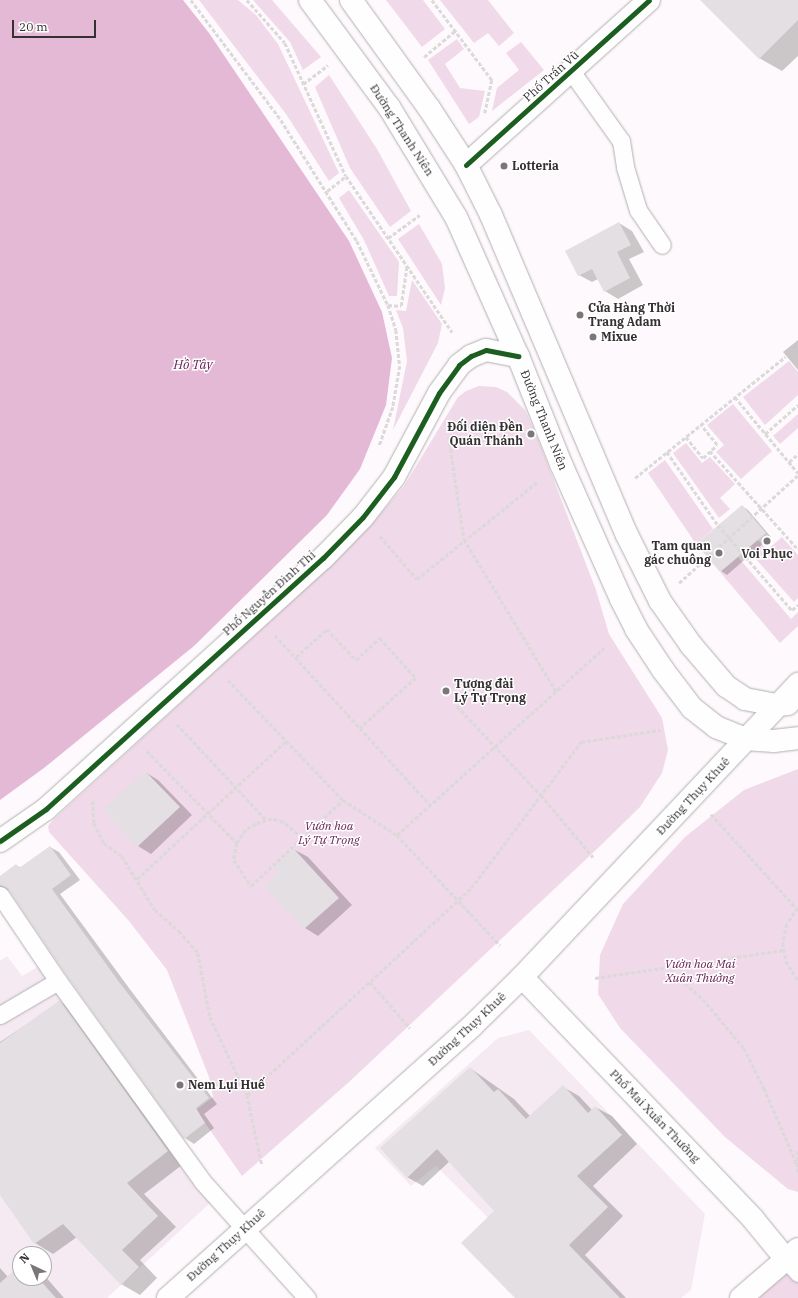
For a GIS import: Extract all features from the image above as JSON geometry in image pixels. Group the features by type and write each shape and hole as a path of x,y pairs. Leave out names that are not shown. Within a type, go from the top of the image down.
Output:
{"main road":[{"name":"Đường Thanh Niên","path":"310,0 389,107 433,176 459,224 518,356 567,478 636,629 692,708 716,728 745,739 774,740 798,738"},
{"path":"351,0 429,108 466,165 491,215 626,533 660,601 691,645 726,686 745,699 777,705 798,703"},
{"name":"Phố Trấn Vũ","path":"466,165 649,0"},
{"name":"Phố Nguyễn Đình Thi","path":"0,841 46,809 323,558 363,517 394,477 439,393 459,365 471,356 486,350 518,356"},
{"name":"Đường Thụy Khuê","path":"168,1298 466,1031 522,977 798,684"},
{"name":"Phố Mai Xuân Thưởng","path":"522,977 794,1260"},
{"path":"741,1298 794,1260"}],"lane":[{"path":"571,71 621,141 623,162 638,210 662,245"},
{"path":"0,895 58,981 202,1181 307,1298"},
{"path":"0,1015 58,981"}],"path":[{"path":"191,0 281,120 327,191 357,241 388,305 396,330 400,366 393,407 378,454"},
{"path":"246,0 285,43 346,176 452,332"},
{"path":"432,0 492,80 484,118"},
{"path":"420,60 456,30"},
{"path":"303,84 330,64"},
{"path":"327,191 346,176"},
{"path":"388,238 420,215"},
{"path":"388,305 401,306 407,265"},
{"path":"635,478 786,357"},
{"path":"660,601 798,474 735,397"},
{"path":"765,434 798,405"},
{"path":"686,437 703,458 717,445 701,425"},
{"path":"449,437 464,539 556,691"},
{"path":"666,452 729,538 792,610 798,605"},
{"path":"710,452 798,549"},
{"path":"788,462 798,454"},
{"path":"375,532 417,579 464,539 537,482"},
{"path":"296,657 327,629 356,660 380,638 406,666 416,678 360,728"},
{"path":"271,630 430,805"},
{"path":"397,835 604,648"},
{"path":"224,675 343,800 397,835 500,944"},
{"path":"457,706 541,795 593,857"},
{"path":"174,720 267,821"},
{"path":"247,1095 471,888 581,742 660,730"},
{"path":"136,879 286,741"},
{"path":"144,748 237,843"},
{"path":"92,794 94,823 104,843 122,856 154,910 179,931 198,953 216,1032 247,1095 262,1165"},
{"path":"302,838 283,822 272,819 246,830 237,843 234,860 251,886 343,800"},
{"path":"710,813 798,908 787,924 784,950 786,961 798,981"},
{"path":"595,978 784,950"},
{"path":"667,967 703,999 744,1048 764,1088 797,1164"},
{"path":"370,982 410,1028"},
{"path":"798,1151 798,1172"}],"shaded area":[{"path":"7,956 22,976 39,966 210,1203 107,1298 0,1298 0,961"},
{"path":"529,1030 705,1214 691,1290 681,1298 569,1298 436,1166 411,1186 375,1148 498,1038"}],"green space":[{"path":"199,0 238,0 256,15 278,44 339,173 329,181 286,114"},
{"path":"253,0 272,0 321,57 303,70 290,42"},
{"path":"386,0 423,0 445,29 422,47"},
{"path":"440,0 488,0 514,33 499,46 488,33 474,43"},
{"path":"457,39 464,49 445,64 460,88 485,91 479,117 469,124 428,60"},
{"path":"521,42 544,70 492,111 497,88 519,70 506,53"},
{"path":"329,75 377,149 411,211 390,227 350,168 315,87"},
{"path":"349,190 399,262 397,296 389,296 364,240 339,198"},
{"path":"419,224 442,264 445,288 441,305 398,239"},
{"path":"412,280 442,324 438,343 393,430 407,361 403,328 396,310 406,311"},
{"path":"789,361 798,372 798,395 765,425 743,397"},
{"name":"Vườn hoa Lý Tự Trọng","path":"479,386 496,387 507,392 525,410 534,429 596,590 609,634 662,718 668,750 662,773 640,807 598,848 349,1082 242,1176 196,1110 213,1097 209,1077 167,970 129,921 49,832 48,826 337,560 377,518 404,486 458,397 466,391"},
{"path":"733,404 772,451 741,479 716,452 724,445 707,425"},
{"path":"798,414 798,428 780,444 773,436"},
{"path":"686,443 702,463 710,457 735,484 720,498 730,509 719,518 673,453"},
{"path":"665,460 713,529 696,544 648,473"},
{"path":"782,537 798,555 798,598 794,602 747,549 757,539 767,550"},
{"path":"738,557 791,619 798,612 798,626 780,643 720,572"},
{"name":"Vườn hoa Mai Xuân Thưởng","path":"798,769 798,1192 788,1189 725,1137 620,1028 598,994 600,955 623,904 685,837 744,790"},
{"path":"798,1265 798,1298 759,1298 783,1275"}],"water":[{"name":"Hồ Tây","path":"0,0 183,0 209,33 349,241 382,312 392,358 386,405 360,469 327,515 194,646 44,768 0,800"}],"building":[{"path":"700,0 798,0 798,20 759,59"},
{"path":"619,222 631,245 617,252 630,278 604,292 592,269 578,276 565,251"},
{"path":"742,505 766,533 720,572 696,544"},
{"path":"145,771 180,807 137,847 103,810"},
{"path":"50,846 71,875 52,889 119,982 209,1098 196,1108 205,1123 184,1139 66,975 8,889 0,885 0,876 16,864 19,868"},
{"path":"294,849 339,898 304,929 264,886 277,873 273,868"},
{"path":"60,1000 168,1151 127,1183 158,1216 122,1250 139,1267 121,1285 63,1224 34,1244 0,1195 0,1043"},
{"path":"470,1067 494,1092 498,1089 526,1119 563,1085 588,1113 595,1106 622,1135 577,1176 608,1207 569,1245 620,1298 515,1298 461,1243 494,1211 437,1149 407,1178 380,1148"},
{"path":"12,1272 12,1286 45,1286 56,1298 0,1298 0,1283"}],"cycle path":[{"path":"466,165 649,0"},
{"path":"0,841 46,809 323,558 363,517 394,477 439,393 459,365 471,356 486,350 518,356"}],"place":[{"name":"Lotteria","path":"504,166"},
{"name":"Cửa Hàng Thời Trang Adam","path":"580,315"},
{"name":"Mixue","path":"593,337"},
{"name":"Đối diện Đền Quán Thánh","path":"531,434"},
{"name":"Voi Phục","path":"767,541"},
{"name":"Tam quan gác chuông","path":"719,553"},
{"name":"Tượng đài Lý Tự Trọng","path":"446,691"},
{"name":"Nem Lụi Huế","path":"180,1085"}]}
